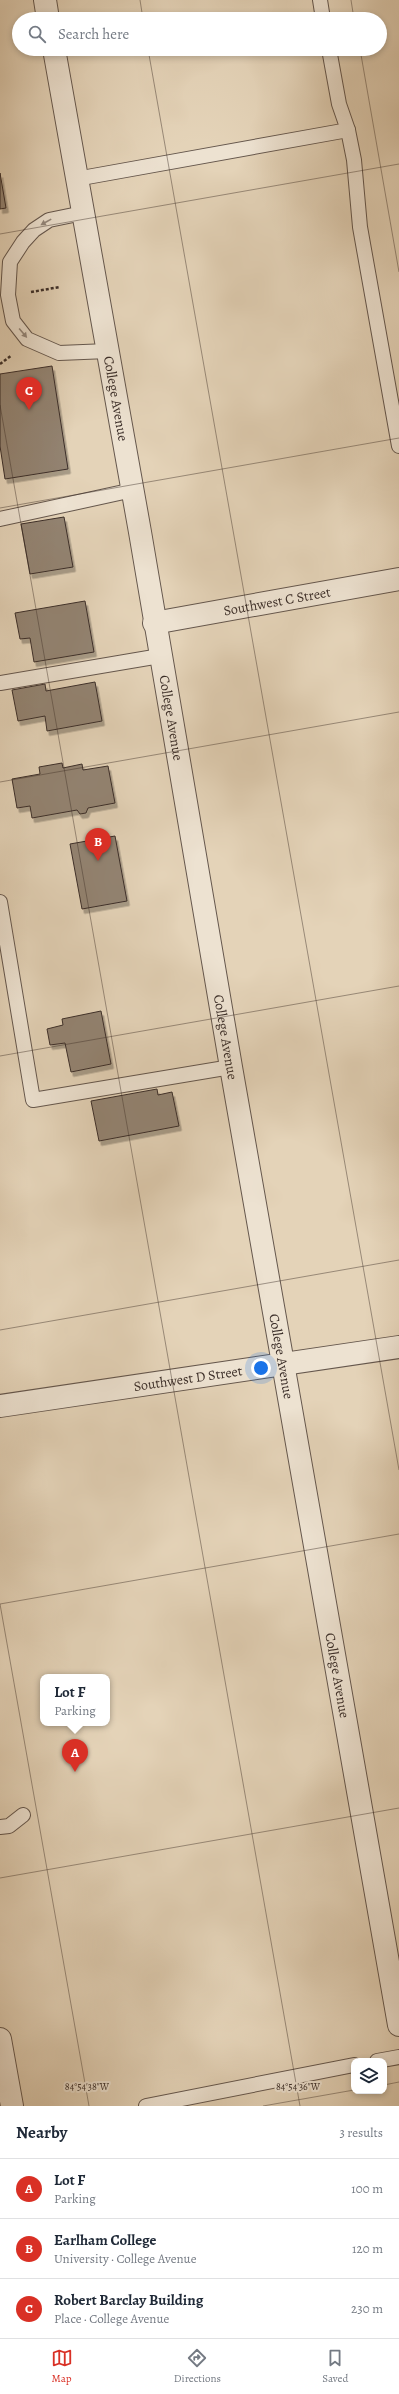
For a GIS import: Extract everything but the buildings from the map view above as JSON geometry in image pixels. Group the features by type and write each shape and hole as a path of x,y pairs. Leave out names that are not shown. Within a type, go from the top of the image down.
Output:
{"street":[{"path":"45,0 47,12"},
{"name":"College Avenue","path":"55,56 76,179 133,490 154,623 399,2025"},
{"name":"Southwest C Street","path":"154,623 399,579"},
{"name":"Southwest D Street","path":"0,1406 399,1347"},
{"path":"0,2039 12,2106"}],"lane":[{"path":"320,0 322,12"},
{"path":"330,56 338,104 348,130 354,160 360,227 399,446"},
{"path":"76,179 348,130"},
{"path":"83,213 49,220 34,230 22,242 10,262 8,295 13,321 27,339 58,353 108,351"},
{"path":"0,519 133,490"},
{"path":"0,683 160,656"},
{"path":"0,902 33,1100 231,1067"},
{"path":"0,1827 8,1826 23,1815"},
{"path":"387,2059 399,2057"},
{"path":"146,2106 351,2066"}],"path":[{"path":"24,293 60,287"},
{"path":"0,364 13,354"}],"place":[{"name":"Robert Barclay Building","path":"29,410"},
{"name":"Earlham College","path":"98,861"},
{"name":"Lot F","path":"75,1772"}]}
